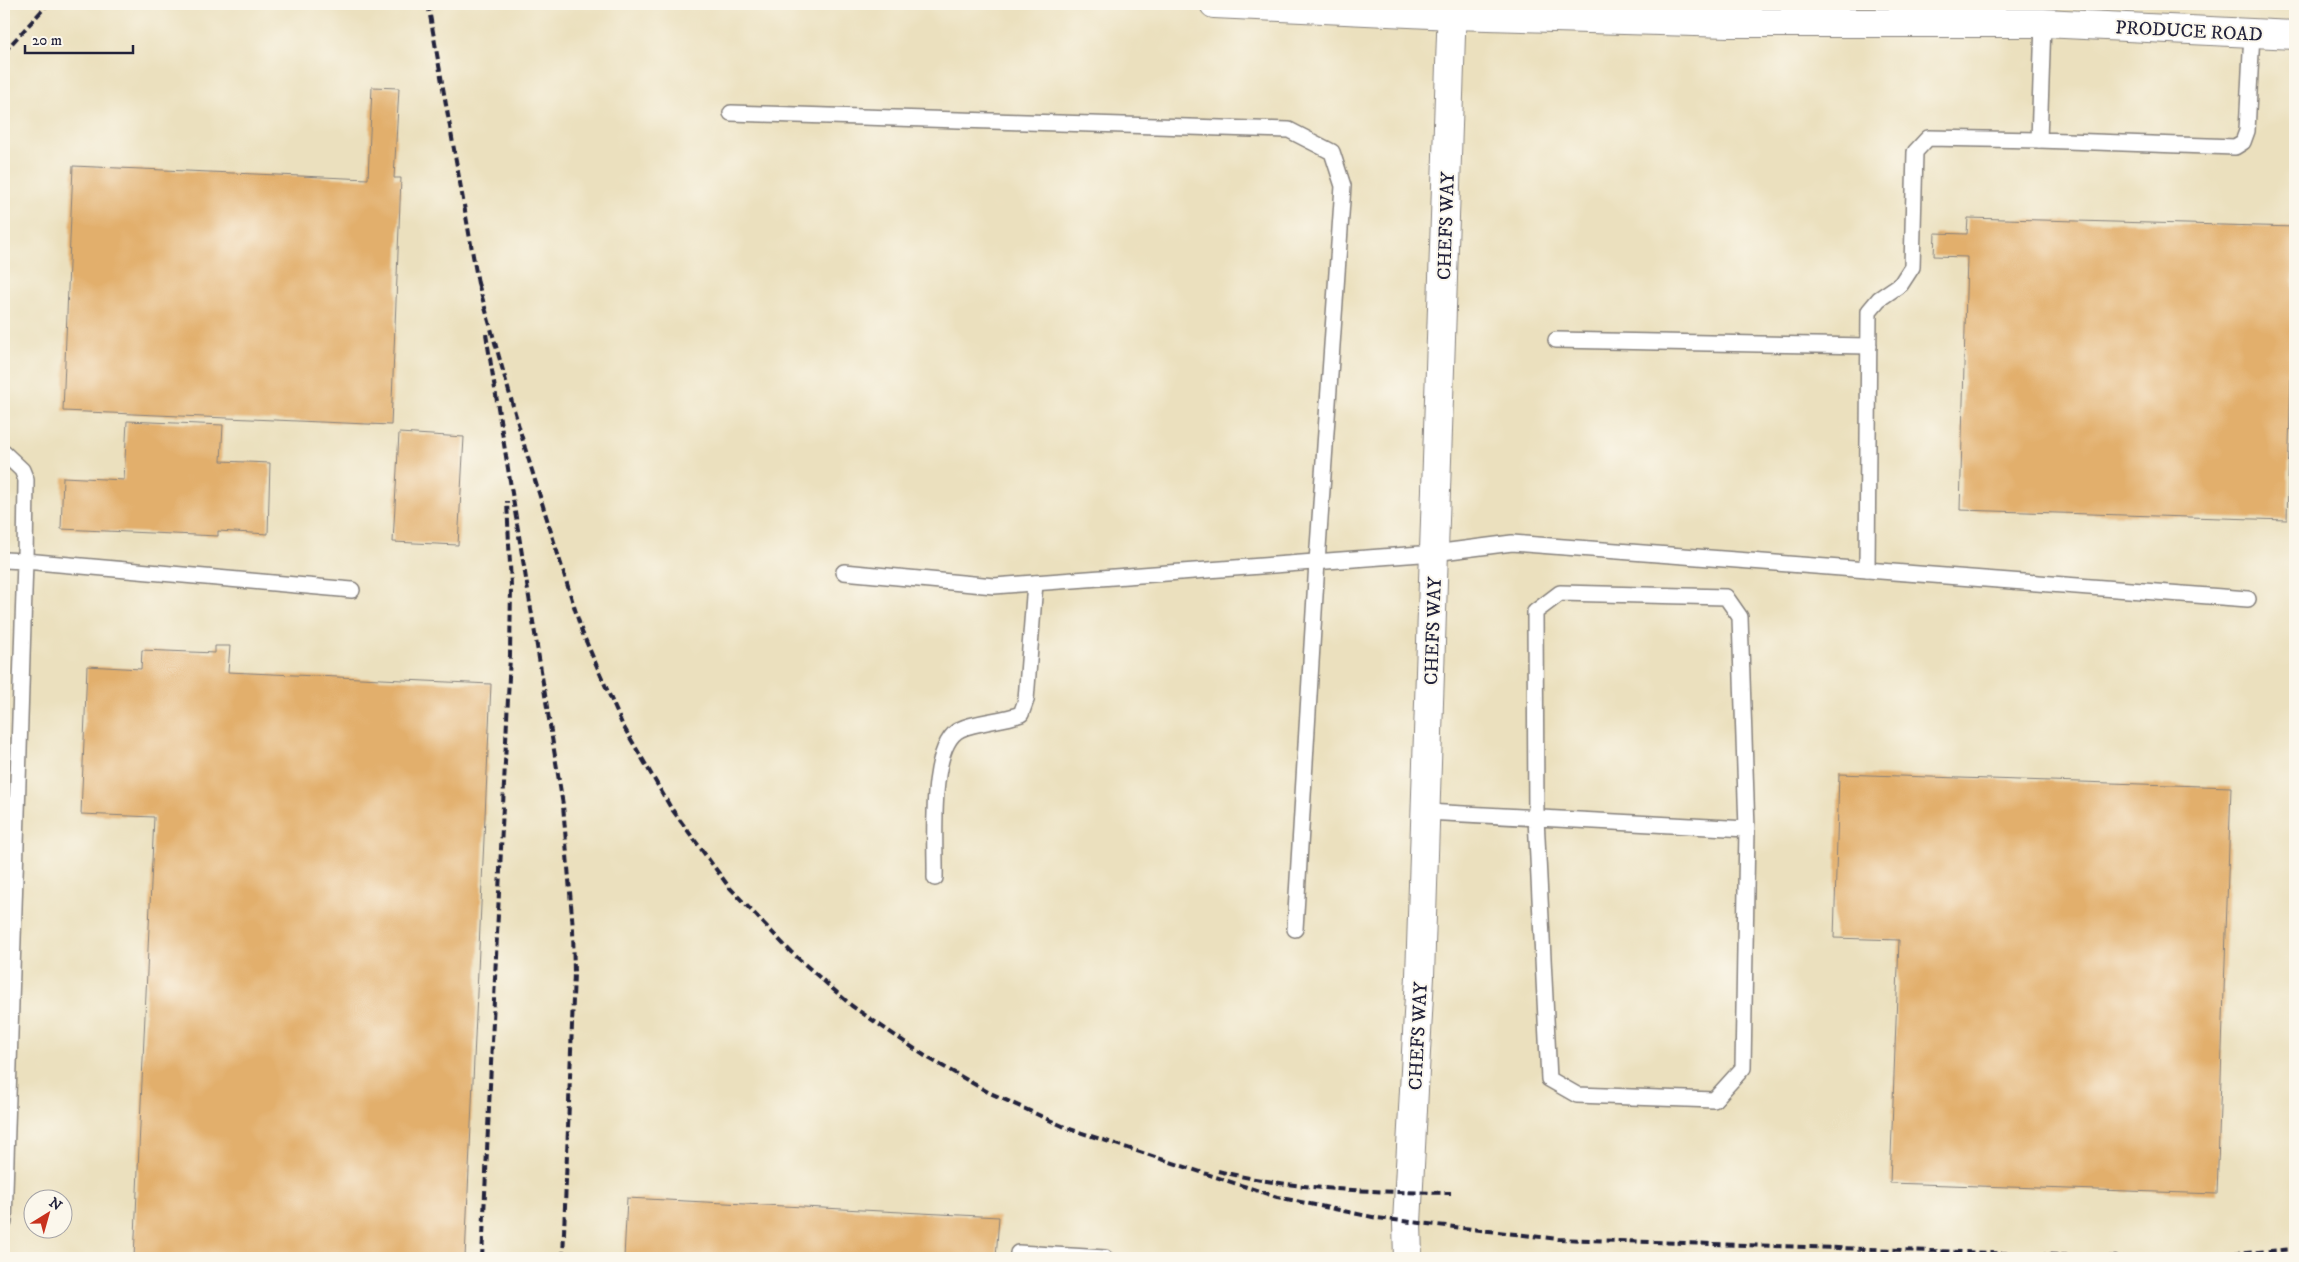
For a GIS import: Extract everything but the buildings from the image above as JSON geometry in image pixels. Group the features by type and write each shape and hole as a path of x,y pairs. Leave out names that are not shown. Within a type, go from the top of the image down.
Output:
{"street":[{"name":"PRODUCE ROAD","path":"1214,4 1452,9 1730,24 2043,23 2295,35"},
{"name":"CHEFS WAY","path":"1408,1258 1407,1222 1420,976 1426,812 1452,9"}],"lane":[{"path":"2039,140 2043,23"},
{"path":"1867,570 1869,312 1879,299 1901,284 1912,267 1915,152 1928,138 2235,147 2243,142 2248,131 2252,33"},
{"path":"731,113 1290,130 1332,152 1343,186 1317,562 1295,929"},
{"path":"1556,340 1869,346"},
{"path":"4,453 22,470 26,480 25,561 10,850 4,1222"},
{"path":"844,572 994,586 1434,553 1512,543 2248,599"},
{"path":"4,560 352,590"},
{"path":"936,878 937,773 944,747 960,729 1004,720 1020,714 1026,700 1035,583"},
{"path":"1560,593 1726,597 1740,617 1746,829 1743,1068 1714,1100 1576,1095 1549,1079 1536,818 1535,612 1560,593"},
{"path":"1426,812 1746,829"},
{"path":"1018,1253 1105,1258"}],"railway":[{"path":"4,52 48,4"},
{"path":"428,4 479,289"},
{"path":"478,283 525,448 582,632 622,724 671,808 729,887 791,952 852,1006 925,1056 988,1092 1067,1128 1277,1197 1377,1218 1558,1239 2148,1258"},
{"path":"486,334 563,805 573,929 574,973 563,1258"},
{"path":"482,1258 510,655 511,586 507,501"},
{"path":"1218,1171 1275,1182 1334,1189 1451,1193"},
{"path":"2184,1258 2295,1249"}]}
